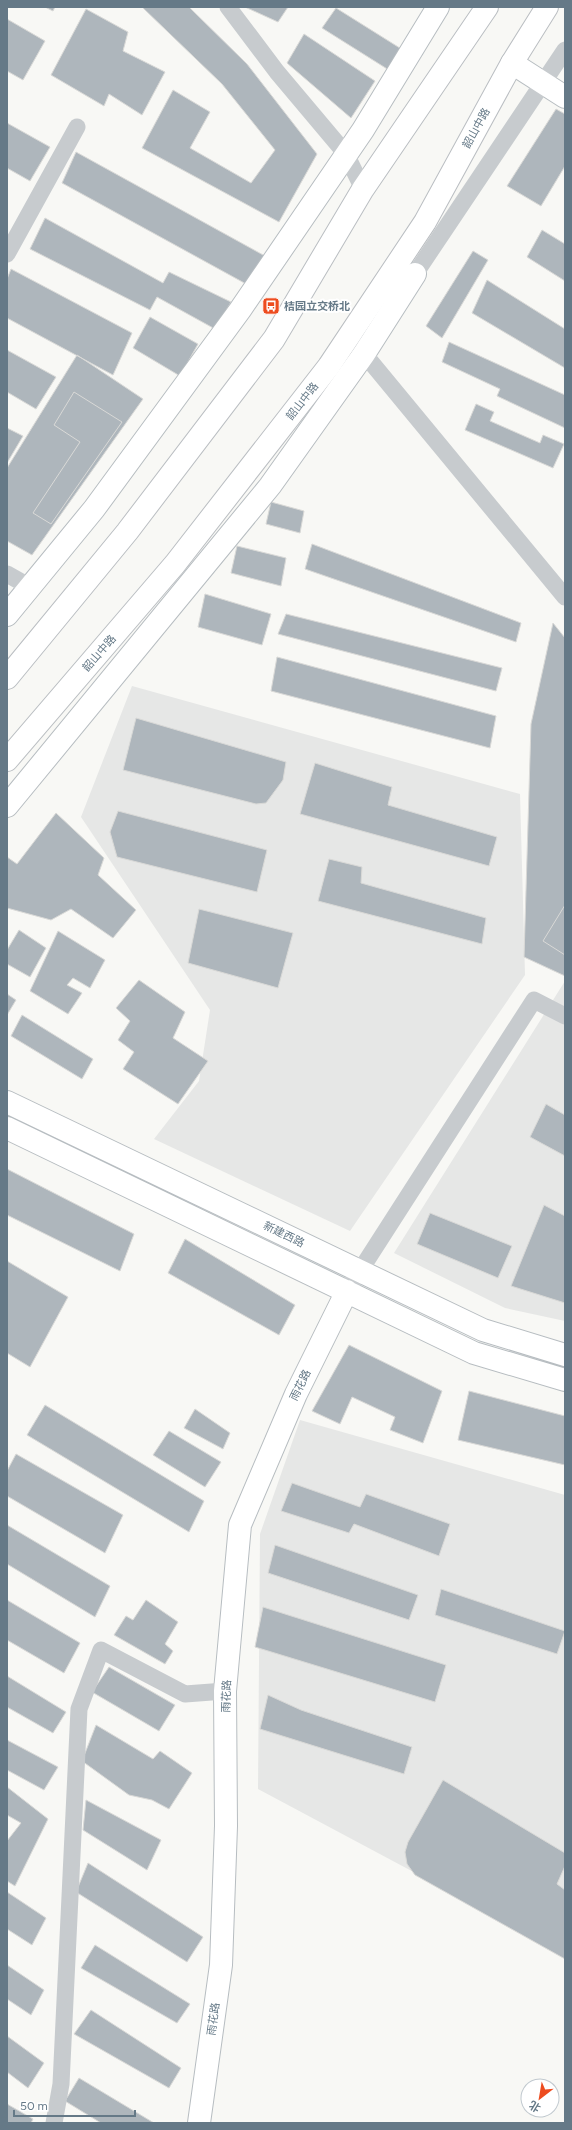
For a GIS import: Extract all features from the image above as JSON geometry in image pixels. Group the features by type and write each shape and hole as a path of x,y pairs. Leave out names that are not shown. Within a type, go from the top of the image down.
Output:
{"main road":[{"path":"7,615 94,509 240,310 346,154 438,7"},
{"path":"7,678 127,532 274,339 362,190 487,7"},
{"name":"韶山中路","path":"7,760 175,564 329,366 425,222 512,63 547,7"},
{"path":"512,63 565,97"},
{"path":"7,806 270,486 364,354 415,274"},
{"name":"新建西路","path":"7,1102 483,1330 565,1355"},
{"path":"7,1128 474,1353 565,1380"},
{"name":"雨花路","path":"199,2123 221,1965 226,1826 225,1691 240,1525 296,1394 347,1292"}],"street":[{"path":"228,7 277,72 346,154 362,190"},
{"path":"373,300 415,274 565,50"},
{"path":"7,254 77,127"},
{"path":"349,336 565,597"},
{"path":"7,574 30,587"},
{"path":"347,1292 534,1000 565,1016"},
{"path":"54,2123 61,2084 79,1709 101,1650 184,1694 225,1691"}],"shaded area":[{"path":"132,686 520,794 525,975 350,1231 154,1139 199,1081 210,1010 81,817"},
{"path":"565,981 565,1321 505,1308 394,1253"},
{"path":"300,1420 565,1495 565,1953 258,1789 260,1534"}],"building":[{"path":"45,7 55,7 53,11"},
{"path":"142,7 189,7 247,64 317,154 279,222 142,148 173,90 210,112 190,148 251,183 275,150 222,84"},
{"path":"245,7 288,7 278,22"},
{"path":"336,8 403,50 392,72 322,28"},
{"path":"86,9 128,32 123,51 165,72 142,115 109,94 104,106 51,75"},
{"path":"7,19 45,41 23,80 7,71"},
{"path":"304,34 375,81 351,118 287,63"},
{"path":"556,109 565,114 565,166 541,206 507,186"},
{"path":"7,123 50,147 30,181 7,168"},
{"path":"76,152 265,256 248,285 62,183"},
{"path":"45,218 163,283 169,272 231,302 215,329 157,297 150,310 30,249"},
{"path":"542,230 565,244 565,281 527,257"},
{"path":"473,251 488,260 442,338 426,326"},
{"path":"11,269 132,333 113,375 7,318 7,279"},
{"path":"487,280 565,329 565,368 472,313"},
{"path":"150,317 198,344 180,376 133,348"},
{"path":"449,342 565,395 565,428 497,396 500,389 442,362"},
{"path":"7,350 56,377 36,409 7,392"},
{"path":"77,355 143,399 32,555 7,541 7,468"},
{"path":"74,392 122,422 51,524 33,513 80,442 54,425"},
{"path":"476,404 494,412 490,421 540,443 543,435 564,444 553,468 465,430"},
{"path":"7,428 23,436 7,463"},
{"path":"271,502 304,511 300,533 266,524"},
{"path":"312,544 521,623 516,642 305,569"},
{"path":"237,546 286,558 281,586 231,573"},
{"path":"205,594 271,614 262,645 198,627"},
{"path":"286,614 502,668 496,691 278,634"},
{"path":"553,623 565,638 565,976 524,957 531,724"},
{"path":"277,657 496,716 490,748 271,691"},
{"path":"136,718 286,762 283,780 266,803 256,804 123,770"},
{"path":"315,763 392,787 388,805 497,837 489,866 300,814"},
{"path":"118,811 267,850 257,892 117,857 110,832"},
{"path":"56,813 104,858 98,875 136,910 113,938 71,909 51,920 7,908 7,857 17,864"},
{"path":"329,859 362,867 361,883 486,918 482,944 318,901"},
{"path":"565,905 565,955 543,941"},
{"path":"199,909 293,933 278,988 188,963"},
{"path":"19,930 46,948 30,977 7,964 7,950"},
{"path":"58,931 105,960 90,988 73,978 67,985 82,993 68,1014 30,991"},
{"path":"139,980 185,1012 173,1038 208,1061 178,1104 123,1069 134,1052 118,1040 130,1021 116,1008"},
{"path":"7,994 16,1000 7,1015"},
{"path":"22,1015 93,1059 82,1079 11,1036"},
{"path":"546,1104 565,1115 565,1156 530,1137"},
{"path":"7,1169 134,1234 120,1271 7,1215"},
{"path":"544,1205 565,1216 565,1303 511,1286"},
{"path":"430,1213 512,1246 498,1278 417,1244"},
{"path":"185,1239 295,1305 279,1335 168,1273"},
{"path":"7,1261 68,1297 30,1367 7,1353"},
{"path":"349,1345 442,1391 423,1443 390,1430 395,1417 352,1397 340,1424 312,1411"},
{"path":"469,1391 565,1416 565,1465 458,1440"},
{"path":"45,1405 204,1501 189,1532 27,1435"},
{"path":"195,1409 230,1433 223,1449 184,1428"},
{"path":"169,1431 221,1462 205,1487 153,1455"},
{"path":"16,1454 123,1515 105,1553 7,1496 7,1471"},
{"path":"292,1483 360,1507 366,1494 450,1524 439,1556 354,1524 349,1533 281,1511"},
{"path":"7,1525 110,1586 95,1617 7,1564"},
{"path":"275,1545 418,1595 409,1620 268,1573"},
{"path":"441,1589 565,1631 557,1654 435,1615"},
{"path":"7,1600 80,1643 64,1673 7,1640"},
{"path":"146,1600 178,1622 165,1644 173,1651 165,1664 114,1635 126,1616 133,1620"},
{"path":"263,1607 446,1665 435,1702 255,1647"},
{"path":"109,1667 175,1705 159,1731 92,1692"},
{"path":"7,1676 66,1712 53,1733 7,1707"},
{"path":"268,1695 301,1710 412,1747 404,1774 260,1729"},
{"path":"96,1725 153,1759 160,1751 192,1773 169,1809 152,1800 129,1795 82,1761"},
{"path":"7,1740 58,1767 44,1790 7,1770"},
{"path":"443,1780 565,1853 565,1866 557,1884 565,1890 565,1959 415,1875 407,1864 405,1852 408,1842"},
{"path":"7,1787 48,1819 15,1886 7,1881 7,1841 21,1823 7,1815"},
{"path":"86,1800 161,1840 147,1870 83,1830"},
{"path":"88,1863 203,1937 187,1962 76,1892"},
{"path":"7,1892 46,1918 32,1945 7,1929"},
{"path":"95,1945 190,2004 177,2023 81,1968"},
{"path":"7,1965 44,1990 31,2015 7,1999"},
{"path":"91,2010 181,2068 169,2088 74,2034"},
{"path":"7,2036 44,2063 28,2088 7,2072"},
{"path":"79,2078 154,2123 101,2123 65,2101"},
{"path":"7,2104 33,2119 31,2123 7,2123"}],"place":[{"name":"桔园立交桥北","path":"271,306"}]}
